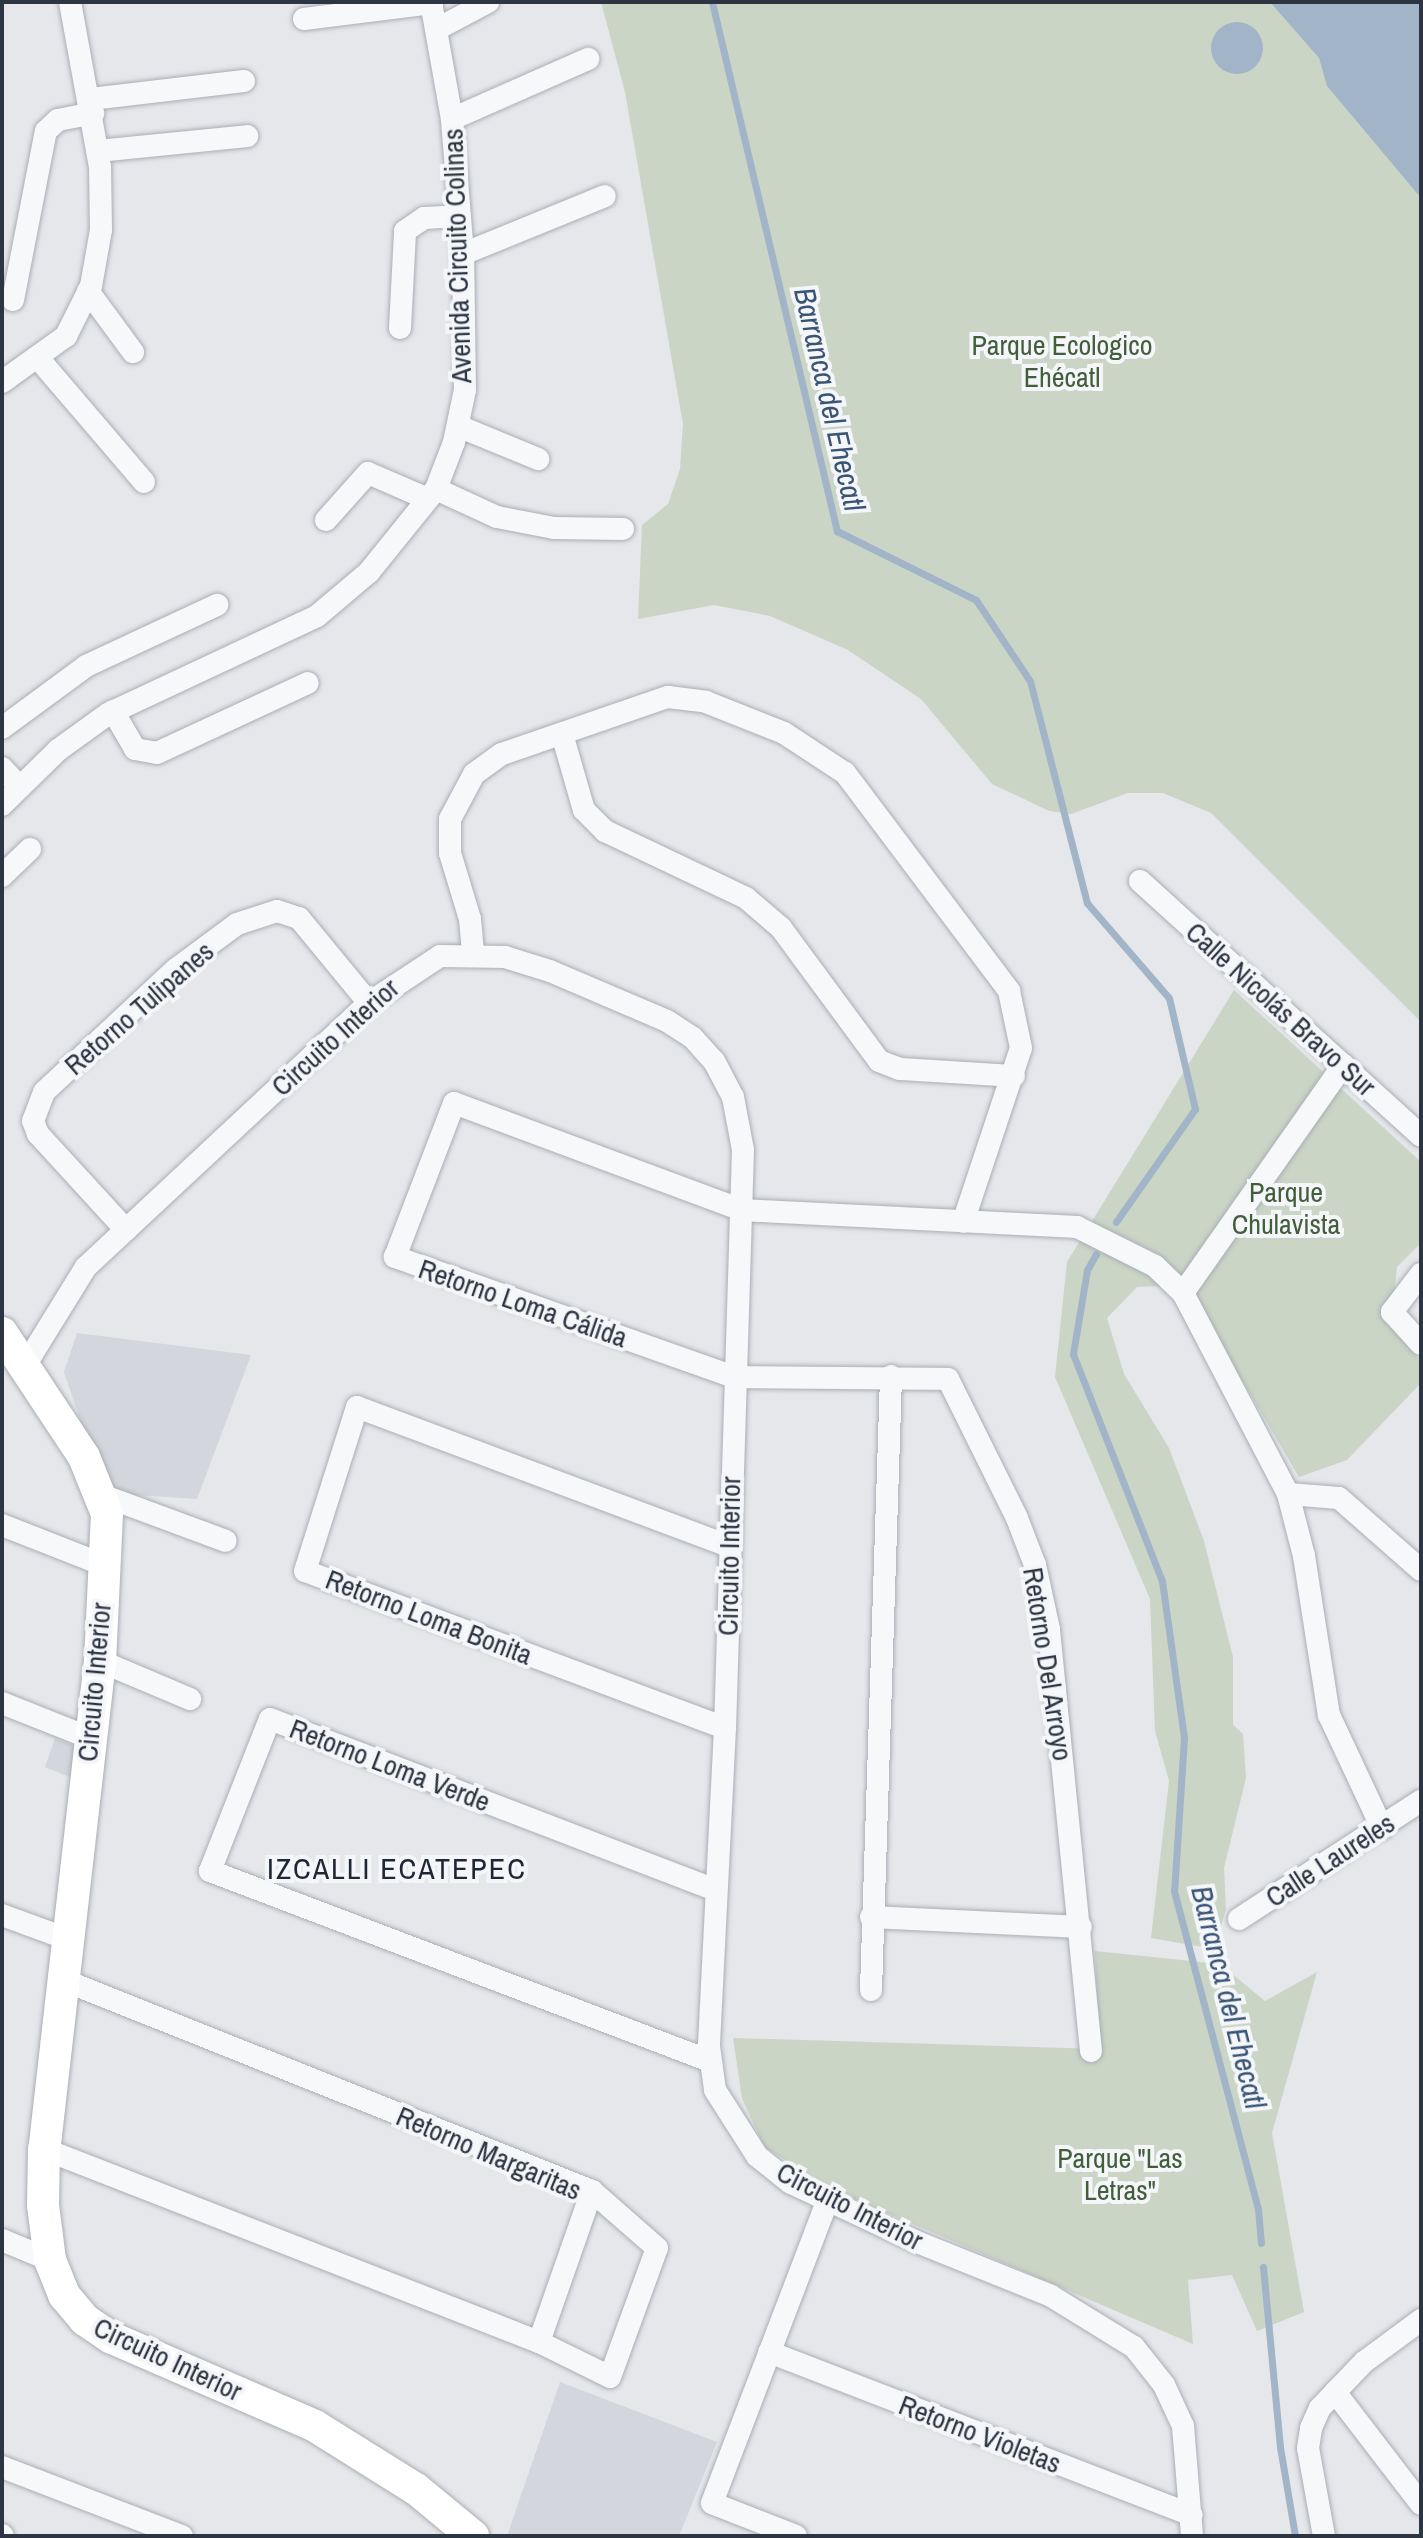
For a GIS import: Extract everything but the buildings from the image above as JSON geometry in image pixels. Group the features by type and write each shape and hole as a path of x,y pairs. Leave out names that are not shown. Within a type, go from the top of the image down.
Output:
{"main road":[{"path":"2,1333 26,1364"},
{"name":"Circuito Interior","path":"26,1364 84,1457 107,1514 100,1661 65,1938 44,2149 43,2205 50,2260 64,2295 103,2332 315,2426 416,2489 473,2536"}],"street":[{"path":"2,382 66,336 88,291 101,230 98,151 92,106 70,2"},
{"path":"437,29 488,2"},
{"path":"304,19 431,3"},
{"name":"Avenida Circuito Colinas","path":"2,805 58,750 113,711 317,616 369,572 432,494 458,426 465,390 463,254 452,119 431,3"},
{"path":"452,119 588,59"},
{"path":"13,300 46,131 58,120 92,106 244,81"},
{"path":"98,151 247,136"},
{"path":"463,254 605,196"},
{"path":"400,328 405,231 424,218 460,216"},
{"path":"88,291 133,352"},
{"path":"38,358 144,482"},
{"path":"458,426 538,459"},
{"path":"326,520 368,473 497,517 554,528 623,529"},
{"path":"2,728 86,666 217,605"},
{"path":"113,711 135,749 157,753 308,683"},
{"path":"473,953 470,919 450,853 450,819 459,793 474,774 502,754 668,697 706,702 784,733 845,773 1009,991 1021,1048 963,1222"},
{"path":"562,734 584,810 605,831 746,898 790,938 879,1061 900,1069 1014,1076"},
{"path":"2,768 20,787"},
{"path":"2,876 30,849"},
{"name":"Calle Nicolás Bravo Sur","path":"1140,881 1421,1136"},
{"name":"Retorno Tulipanes","path":"126,1230 38,1134 33,1121 44,1092 77,1061 176,969 237,924 277,911 299,918 369,1003"},
{"name":"Circuito Interior","path":"26,1364 86,1267 369,1003 402,976 440,956 473,953 550,971 667,1021 693,1038 714,1061 733,1097 743,1150 728,1546 725,1728 714,1889 710,2061 715,2090 757,2156 791,2183 1051,2296 1134,2347 1164,2385 1183,2426 1192,2526"},
{"path":"1183,1293 1343,1065"},
{"name":"Retorno Loma Cálida","path":"734,1377 395,1257 454,1103 742,1210"},
{"path":"742,1210 1077,1227 1131,1250 1183,1293 1288,1494 1304,1556 1329,1715 1382,1828"},
{"path":"1421,1274 1392,1312 1421,1344"},
{"path":"871,1990 891,1376"},
{"name":"Retorno Del Arroyo","path":"734,1377 891,1376 948,1379 1035,1565 1049,1629 1091,2051"},
{"name":"Retorno Loma Bonita","path":"725,1728 305,1571 357,1407 728,1546"},
{"path":"99,1494 226,1541"},
{"path":"1288,1494 1339,1498 1421,1570"},
{"path":"2,1525 104,1565"},
{"path":"100,1661 190,1699"},
{"path":"2,1703 90,1738"},
{"name":"Retorno Loma Verde","path":"710,2061 210,1871 270,1719 714,1889"},
{"name":"Calle Laureles","path":"1239,1919 1421,1801"},
{"path":"2,1915 65,1938"},
{"path":"871,1917 1081,1927"},
{"name":"Retorno Margaritas","path":"63,1980 592,2191 539,2342"},
{"path":"44,2149 539,2342 610,2377 657,2248 592,2191"},
{"path":"796,2536 712,2503 828,2200"},
{"path":"2,2240 50,2260"},
{"path":"1324,2536 1308,2448 1311,2428 1335,2392 1421,2320"},
{"name":"Retorno Violetas","path":"769,2352 1192,2526"},
{"path":"1335,2392 1421,2504"},
{"path":"2,2467 182,2536"}],"shaded area":[{"path":"77,1333 251,1355 197,1499 105,1493 64,1372"},
{"path":"55,1738 79,1748 72,1778 45,1767"},
{"path":"560,2382 717,2442 679,2536 507,2536"}],"green space":[{"name":"Parque Ecologico Ehécatl","path":"601,2 1421,2 1421,1022 1211,813 1163,793 1128,793 1071,814 1049,811 992,784 921,699 848,650 770,616 714,605 638,619 642,525 668,504 680,469 683,424 625,92"},
{"name":"Parque Chulavista","path":"1234,990 1421,1162 1421,1243 1397,1267 1391,1326 1421,1361 1421,1383 1347,1460 1299,1477 1186,1285 1137,1287 1107,1318 1124,1374 1169,1448 1204,1541 1233,1657 1233,1725 1243,1734 1246,1778 1224,1868 1226,1909 1214,1949 1151,1938 1169,1781 1155,1731 1150,1599 1055,1377 1067,1262"},
{"name":"Parque \"Las Letras\"","path":"1095,1951 1220,1964 1265,2001 1317,1972 1272,2133 1304,2312 1257,2331 1232,2275 1188,2280 1193,2344 838,2192 764,2147 742,2098 733,2038 1099,2049"}],"water":[{"path":"1270,2 1421,2 1421,198 1327,86 1319,58"},
{"path":"1237,22 1255,30 1263,48 1255,66 1237,74 1219,66 1211,48 1219,30"}],"waterway":[{"name":"Barranca del Ehecatl","path":"712,2 837,531 976,600 1030,681 1087,903 1169,998 1195,1109 1116,1222"},
{"name":"Barranca del Ehecatl","path":"1096,1254 1087,1270 1073,1354 1162,1581 1184,1738 1174,1891 1258,2209 1261,2243"},
{"name":"Barranca del Ehecatl","path":"1263,2267 1280,2447 1295,2536"}],"district":[{"name":"IZCALLI ECATEPEC","path":"397,1868"}]}
